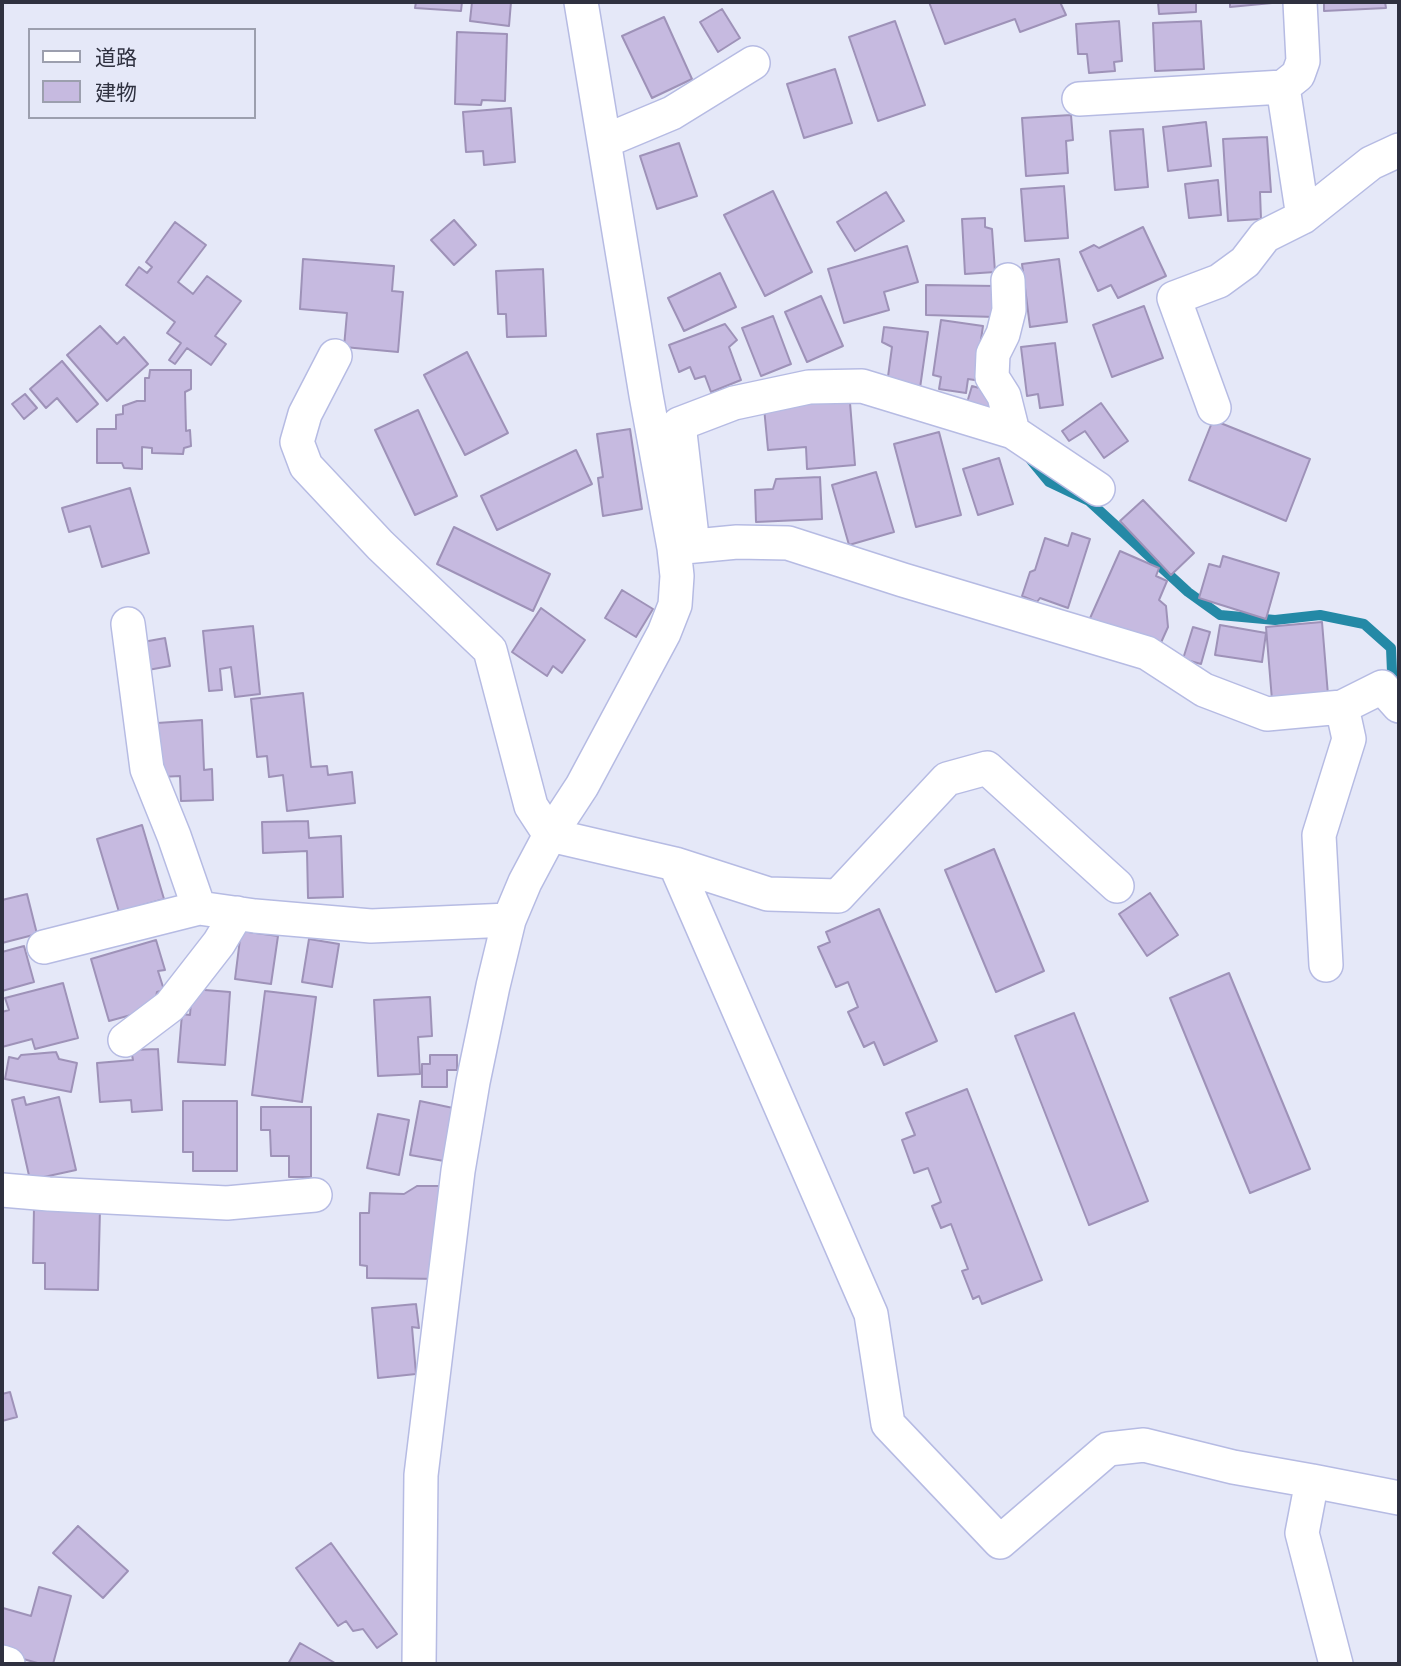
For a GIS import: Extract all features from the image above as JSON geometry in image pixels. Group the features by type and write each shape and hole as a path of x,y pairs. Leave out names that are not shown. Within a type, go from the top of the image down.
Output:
{"street":[{"path":"581,2 646,395 683,546"},
{"path":"1079,99 1283,87 1298,75 1303,61 1300,2"},
{"path":"605,141 672,113 753,63"},
{"path":"1283,87 1303,217"},
{"path":"1214,408 1174,298 1219,281 1245,262 1265,236 1303,217 1370,163 1399,150"},
{"path":"1008,280 1009,310 1003,334 993,354 992,377 1004,396 1013,432"},
{"path":"335,356 305,414 297,442 306,466 380,545 490,650 531,806 550,835 675,864 768,894 838,896 947,779 986,768 1117,886"},
{"path":"419,1664 421,1475 458,1171 493,986 509,920 525,882 550,835 582,786 664,633 675,605 683,546 680,424 734,403 809,387 862,386 1013,432 1098,489"},
{"path":"683,546 737,542 788,543 1147,653 1204,690 1267,714 1342,707 1382,687 1399,706"},
{"path":"128,624 147,769 199,908"},
{"path":"1326,965 1319,835 1349,739 1342,707"},
{"path":"675,864 871,1314 888,1424 1000,1542 1108,1449 1144,1445 1233,1467 1399,1498"},
{"path":"44,947 199,908 371,926 509,920"},
{"path":"125,1040 170,1006 219,943 237,913"},
{"path":"2,1190 227,1203 314,1195"},
{"path":"1312,1481 1301,1533 1336,1664"},
{"path":"2,1662 8,1664"}],"building":[{"path":"416,2 462,2 461,11 415,8"},
{"path":"472,2 511,2 509,26 470,21"},
{"path":"929,2 1060,2 1066,15 1020,32 1015,19 945,44"},
{"path":"1158,2 1196,2 1196,12 1159,14"},
{"path":"1230,2 1272,2 1272,3 1230,7"},
{"path":"1324,2 1385,2 1386,8 1324,11"},
{"path":"722,9 740,38 718,52 700,22"},
{"path":"664,17 692,79 652,98 622,36"},
{"path":"895,21 925,105 878,121 849,37"},
{"path":"1119,21 1122,61 1114,62 1115,71 1089,73 1087,54 1078,54 1076,24"},
{"path":"1201,21 1204,69 1155,71 1153,23"},
{"path":"457,32 507,34 505,101 482,100 481,105 455,104"},
{"path":"835,69 852,123 804,138 787,84"},
{"path":"511,108 515,162 484,165 483,151 466,152 463,112"},
{"path":"1071,115 1073,140 1066,141 1068,173 1026,176 1022,118"},
{"path":"1206,122 1211,166 1168,171 1163,127"},
{"path":"1143,129 1148,187 1115,190 1110,131"},
{"path":"1267,137 1271,192 1260,192 1261,219 1228,221 1223,139"},
{"path":"679,143 697,196 657,209 640,156"},
{"path":"1218,180 1221,215 1189,218 1185,184"},
{"path":"1064,186 1068,238 1025,241 1021,189"},
{"path":"773,191 812,272 765,296 724,215"},
{"path":"886,192 904,221 855,251 837,222"},
{"path":"985,218 985,227 992,229 995,272 965,274 962,219"},
{"path":"454,220 476,245 454,265 431,240"},
{"path":"175,222 206,245 178,282 193,294 207,276 241,301 215,336 226,344 211,365 187,348 175,364 169,360 181,343 167,333 175,322 126,285 139,267 147,273 152,267 146,262"},
{"path":"1143,227 1166,276 1118,298 1111,285 1098,291 1080,252 1094,245 1099,248"},
{"path":"907,246 918,282 884,292 889,310 844,323 828,269"},
{"path":"303,259 394,266 392,291 403,292 398,352 344,347 347,313 300,309"},
{"path":"1059,259 1067,322 1030,327 1022,264"},
{"path":"543,269 546,336 507,337 506,314 498,314 496,271"},
{"path":"720,273 736,307 684,331 668,298"},
{"path":"926,285 996,286 995,317 926,315"},
{"path":"821,296 843,346 807,362 785,312"},
{"path":"1144,306 1163,358 1112,377 1093,325"},
{"path":"773,316 791,364 761,376 742,328"},
{"path":"941,320 983,326 979,353 981,381 968,379 966,393 939,389 941,377 933,375"},
{"path":"725,324 737,340 729,347 741,380 711,392 705,376 695,379 690,367 679,372 669,345"},
{"path":"100,326 117,344 124,337 148,364 107,401 67,355"},
{"path":"884,327 928,332 920,388 887,384 892,347 882,342"},
{"path":"1055,343 1063,405 1040,408 1038,394 1027,396 1021,347"},
{"path":"467,352 508,433 465,455 424,375"},
{"path":"62,361 98,404 77,422 57,398 46,408 30,389"},
{"path":"150,370 191,370 191,389 185,392 186,431 190,430 191,446 184,448 183,454 152,453 152,448 142,447 142,469 124,468 122,463 97,463 97,429 116,429 116,415 123,414 123,406 145,401 145,378 149,378"},
{"path":"972,386 990,391 996,414 966,406"},
{"path":"849,390 855,465 807,469 806,447 768,450 763,397"},
{"path":"25,394 37,408 24,419 12,404"},
{"path":"1101,403 1128,441 1104,458 1085,431 1069,441 1062,431"},
{"path":"418,410 457,496 415,515 375,430"},
{"path":"1213,420 1310,459 1286,521 1189,480"},
{"path":"630,429 642,509 603,516 598,478 603,477 597,434"},
{"path":"939,432 961,515 916,527 894,444"},
{"path":"576,450 592,484 497,530 481,496"},
{"path":"999,458 1013,504 978,515 963,469"},
{"path":"876,472 894,532 849,545 832,485"},
{"path":"820,477 822,519 756,522 755,490 773,489 776,479"},
{"path":"130,488 149,553 102,567 90,526 69,532 62,508"},
{"path":"1143,500 1194,553 1171,575 1120,521"},
{"path":"454,527 550,574 533,611 437,564"},
{"path":"1072,533 1090,539 1068,608 1040,598 1037,602 1022,596 1030,572 1035,570 1045,538 1068,546"},
{"path":"1120,551 1159,568 1156,576 1167,581 1159,600 1166,606 1168,627 1155,656 1087,625"},
{"path":"1223,556 1279,573 1266,619 1199,598 1209,564 1220,567"},
{"path":"622,590 653,609 636,637 605,618"},
{"path":"541,608 585,640 562,673 553,666 547,676 512,652"},
{"path":"1322,622 1328,695 1272,700 1266,627"},
{"path":"1220,625 1266,633 1262,662 1215,655"},
{"path":"253,626 260,694 235,697 231,667 220,669 222,690 209,691 203,631"},
{"path":"1193,627 1210,632 1201,664 1183,659"},
{"path":"165,638 170,666 148,670 143,642"},
{"path":"303,693 311,767 327,766 328,775 352,772 355,803 287,811 283,775 269,777 267,756 257,757 251,699"},
{"path":"202,720 204,770 212,769 213,800 181,801 180,776 160,777 157,723"},
{"path":"308,821 309,838 341,836 343,897 308,898 307,851 263,853 262,822"},
{"path":"142,825 164,899 119,912 97,839"},
{"path":"994,849 1044,971 996,992 945,870"},
{"path":"1150,893 1178,935 1147,956 1119,914"},
{"path":"27,894 37,934 2,943 2,900"},
{"path":"879,909 937,1041 884,1065 874,1042 864,1047 848,1012 858,1007 848,982 836,987 818,947 830,942 826,932"},
{"path":"241,931 278,936 271,984 235,979"},
{"path":"309,939 339,944 332,987 302,982"},
{"path":"156,940 165,970 158,971 164,990 157,992 153,1009 109,1021 91,959"},
{"path":"24,946 34,982 2,991 2,952"},
{"path":"1229,973 1310,1169 1250,1193 1170,998"},
{"path":"63,983 78,1038 35,1049 32,1039 2,1047 2,1012 9,1010 5,998"},
{"path":"192,989 230,992 225,1065 178,1062 182,1014 190,1015"},
{"path":"265,991 316,997 302,1102 252,1095"},
{"path":"430,997 432,1036 418,1037 420,1074 378,1076 374,1000"},
{"path":"1074,1013 1148,1201 1089,1225 1015,1036"},
{"path":"158,1049 162,1110 132,1112 131,1100 100,1102 97,1063 133,1060 131,1050"},
{"path":"56,1052 59,1059 77,1063 71,1092 5,1079 9,1057 18,1059 21,1055"},
{"path":"430,1055 457,1055 457,1070 447,1070 447,1087 422,1087 422,1064 430,1064"},
{"path":"967,1089 1042,1280 982,1304 979,1296 973,1299 962,1271 968,1269 951,1224 941,1228 932,1206 941,1202 928,1168 914,1173 902,1140 915,1135 906,1113"},
{"path":"24,1097 26,1105 59,1097 76,1170 30,1180 12,1100"},
{"path":"183,1101 237,1101 237,1171 193,1171 193,1152 183,1152"},
{"path":"420,1101 453,1108 444,1161 410,1155"},
{"path":"261,1107 311,1107 311,1177 289,1177 289,1156 271,1156 270,1130 261,1130"},
{"path":"378,1114 409,1120 399,1175 367,1168"},
{"path":"417,1186 442,1186 441,1279 367,1278 367,1266 360,1265 360,1213 369,1213 370,1193 404,1194"},
{"path":"34,1207 100,1209 98,1290 45,1289 45,1263 33,1263"},
{"path":"416,1304 419,1328 412,1327 416,1374 378,1378 372,1308"},
{"path":"10,1392 17,1417 2,1421 2,1394"},
{"path":"78,1526 128,1571 103,1598 53,1553"},
{"path":"331,1543 397,1634 377,1648 363,1629 353,1631 346,1621 338,1626 296,1568"},
{"path":"39,1587 71,1596 53,1664 41,1664 2,1653 3,1608 31,1616"},
{"path":"300,1643 335,1663 288,1664"}],"waterway":[{"path":"1030,459 1049,482 1089,501 1188,592 1220,615 1275,620 1320,615 1364,624 1391,648 1392,672 1399,681"}]}
